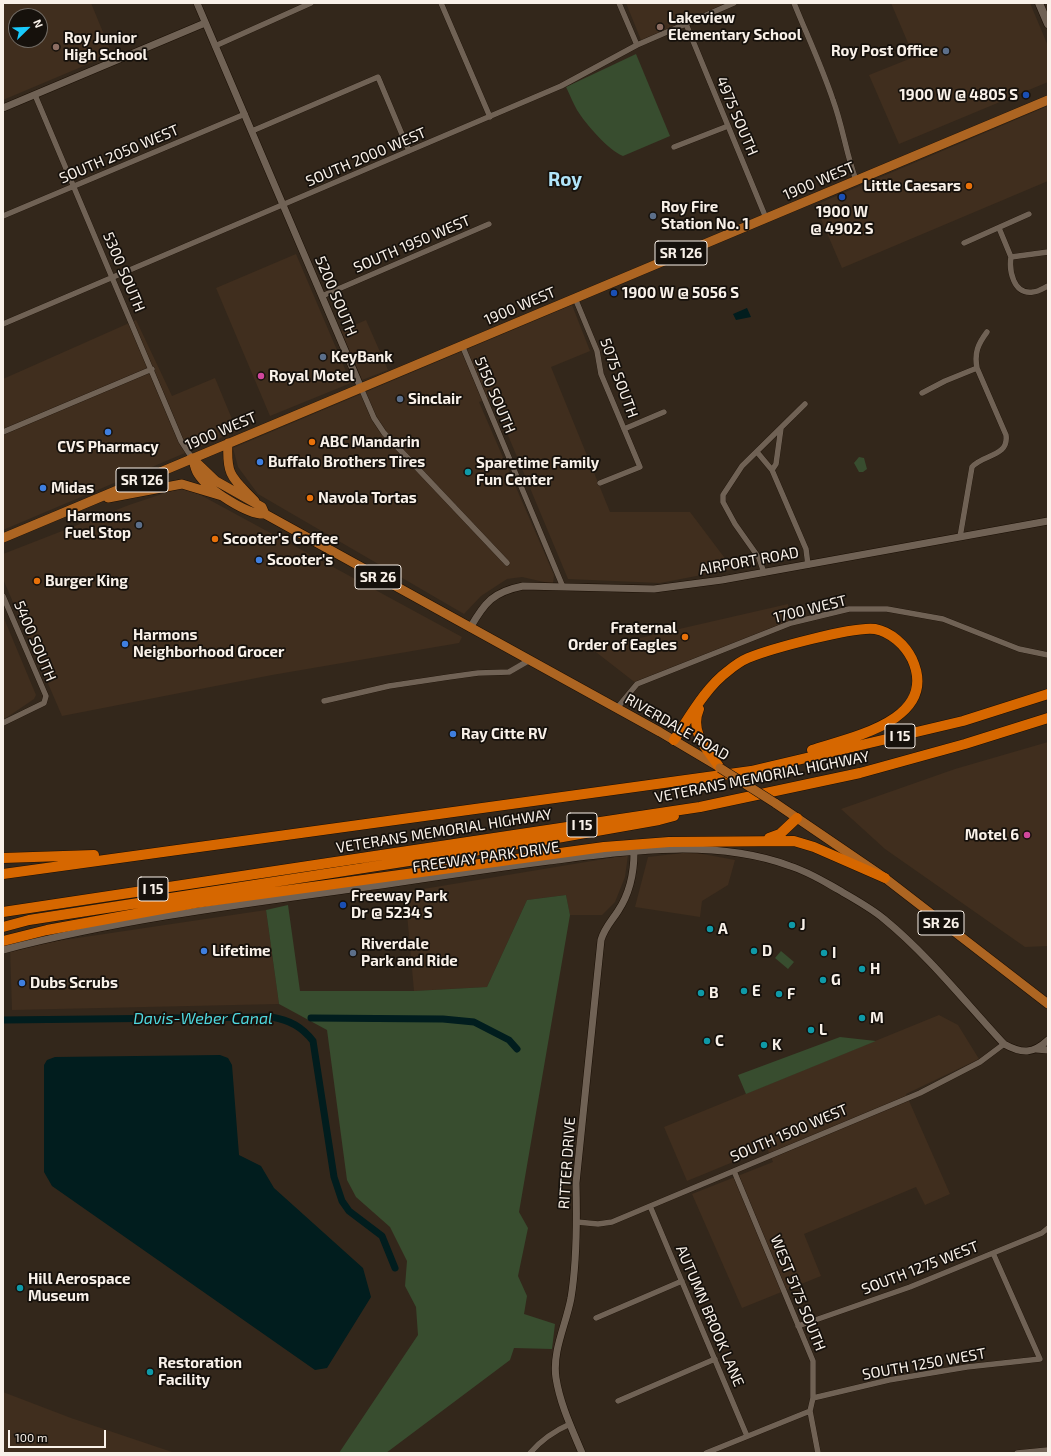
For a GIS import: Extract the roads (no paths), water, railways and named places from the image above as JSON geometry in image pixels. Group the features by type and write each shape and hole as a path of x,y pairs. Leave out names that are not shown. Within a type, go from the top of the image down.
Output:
{"highway":[{"path":"674,740 716,682 727,671 748,658 856,630 876,630 887,633 899,641 910,654 917,670 917,686 913,698 898,718 877,729 751,771"},
{"name":"VETERANS MEMORIAL HIGHWAY","path":"3,874 142,853 333,830 751,771 963,721 1048,694"},
{"path":"703,698 695,718 695,727 699,739 720,768"},
{"name":"VETERANS MEMORIAL HIGHWAY","path":"3,912 700,807 860,773 965,744 1048,718"},
{"path":"3,927 29,920 565,837 659,820 700,807"},
{"path":"757,841 780,834 798,818"},
{"path":"3,941 47,930 195,903 604,847 669,842 794,841 804,843 885,878"},
{"path":"3,858 142,853"}],"main road":[{"path":"1039,3 1048,24"},
{"name":"1900 WEST","path":"3,538 1048,100"},
{"path":"228,443 228,469 234,480 264,511"},
{"name":"RIVERDALE ROAD","path":"192,458 197,474 222,496 258,515 264,511"},
{"name":"RIVERDALE ROAD","path":"192,458 216,481 264,511 470,628 674,740 720,768 798,818 885,878 1048,1004"},
{"path":"91,501 182,484 222,496"}],"street":[{"name":"5200 SOUTH","path":"197,3 374,418 384,433 507,563"},
{"path":"215,46 311,3"},
{"path":"441,3 490,117"},
{"path":"619,3 637,45"},
{"name":"SOUTH 2000 WEST","path":"3,324 561,86 637,45 734,3"},
{"path":"794,3 833,99 856,180"},
{"path":"3,108 205,23"},
{"name":"4975 SOUTH","path":"686,24 766,218"},
{"path":"252,131 378,77 409,151"},
{"name":"5300 SOUTH","path":"35,95 152,369 181,441 192,458"},
{"name":"SOUTH 2050 WEST","path":"3,216 245,114"},
{"path":"674,147 728,126"},
{"path":"964,243 1029,214"},
{"name":"SOUTH 1950 WEST","path":"322,296 489,224"},
{"path":"999,228 1011,257 1010,267 1013,282 1023,290 1032,292 1048,286"},
{"path":"1011,257 1048,252"},
{"name":"5075 SOUTH","path":"575,298 597,351 602,374 640,467 600,483"},
{"path":"960,537 972,467 980,460 999,452 1004,448 1007,442 1006,435 977,368 975,357 978,344 987,332"},
{"name":"5150 SOUTH","path":"462,345 563,587"},
{"path":"922,393 946,380 977,368"},
{"path":"3,432 152,369"},
{"path":"764,573 759,558 735,524 723,502 723,495 742,466 805,404"},
{"path":"624,429 664,412"},
{"path":"772,470 776,464 781,428"},
{"path":"757,452 772,470 806,549 808,564"},
{"name":"AIRPORT ROAD","path":"470,628 486,602 496,594 523,586 654,590 764,573 1048,521"},
{"name":"5400 SOUTH","path":"3,596 46,696 44,702 3,723"},
{"name":"1700 WEST","path":"617,708 637,684 792,623 849,609 887,610 943,619 1019,649 1048,655"},
{"path":"324,701 389,686 478,673 508,672 528,660"},
{"name":"FREEWAY PARK DRIVE","path":"3,950 44,939 123,923 536,863 634,852 696,849 748,854 791,866 824,881 882,917 912,944 1004,1044"},
{"name":"RITTER DRIVE","path":"582,1453 559,1393 556,1378 556,1362 571,1299 577,1222 576,1183 601,940 605,928 618,912 627,896 632,878 634,852"},
{"path":"1004,1044 1016,1050 1030,1051 1036,1049 1048,1040"},
{"name":"SOUTH 1500 WEST","path":"577,1222 598,1224 612,1222 920,1092 980,1062 1004,1044"},
{"path":"1036,1049 1048,1050"},
{"name":"WEST 5175 SOUTH","path":"734,1170 813,1361 813,1398 810,1411 818,1453"},
{"name":"AUTUMN BROOK LANE","path":"650,1206 747,1436"},
{"name":"SOUTH 1275 WEST","path":"798,1326 910,1287 1042,1233 1048,1228"},
{"name":"SOUTH 1250 WEST","path":"813,1398 889,1380 959,1368 1040,1359 993,1253"},
{"path":"596,1318 682,1281"},
{"path":"618,1401 715,1359"},
{"path":"706,1453 810,1411"},
{"path":"530,1453 538,1443 551,1433 570,1424"},
{"path":"1017,1453 1048,1450"}],"water":[{"path":"747,308 751,317 736,320 733,314"},
{"path":"220,1055 228,1058 232,1065 239,1155 261,1166 274,1188 363,1268 371,1297 327,1368 315,1370 52,1186 44,1172 44,1065 47,1060 55,1057"}],"waterway":[{"name":"Davis-Weber Canal","path":"3,1020 271,1017 290,1022 300,1028 313,1041 334,1177 342,1201 349,1211 382,1236 395,1268"},
{"path":"311,1018 443,1019 474,1022 509,1040 517,1049"}],"place":[{"name":"Lakeview Elementary School","path":"660,27"},
{"name":"Roy Junior High School","path":"56,47"},
{"name":"Roy Post Office","path":"946,51"},
{"name":"1900 W @ 4805 S","path":"1026,95"},
{"name":"Little Caesars","path":"969,186"},
{"name":"1900 W @ 4902 S","path":"842,197"},
{"name":"Roy Fire Station No. 1","path":"653,216"},
{"name":"1900 W @ 5056 S","path":"614,293"},
{"name":"KeyBank","path":"323,357"},
{"name":"Royal Motel","path":"261,376"},
{"name":"Sinclair","path":"400,399"},
{"name":"CVS Pharmacy","path":"108,432"},
{"name":"ABC Mandarin","path":"312,442"},
{"name":"Buffalo Brothers Tires","path":"260,462"},
{"name":"Sparetime Family Fun Center","path":"468,472"},
{"name":"Midas","path":"43,488"},
{"name":"Navola Tortas","path":"310,498"},
{"name":"Harmons Fuel Stop","path":"139,525"},
{"name":"Scooter's Coffee","path":"215,539"},
{"name":"Scooter's","path":"259,560"},
{"name":"Burger King","path":"37,581"},
{"name":"Fraternal Order of Eagles","path":"685,637"},
{"name":"Harmons Neighborhood Grocer","path":"125,644"},
{"name":"Ray Citte RV","path":"453,734"},
{"name":"Motel 6","path":"1027,835"},
{"name":"Freeway Park Dr @ 5234 S","path":"343,905"},
{"name":"J","path":"792,925"},
{"name":"A","path":"710,929"},
{"name":"Lifetime","path":"204,951"},
{"name":"D","path":"754,951"},
{"name":"Riverdale Park and Ride","path":"353,953"},
{"name":"I","path":"824,953"},
{"name":"H","path":"862,969"},
{"name":"G","path":"823,980"},
{"name":"Dubs Scrubs","path":"22,983"},
{"name":"E","path":"744,991"},
{"name":"B","path":"701,993"},
{"name":"F","path":"779,994"},
{"name":"M","path":"862,1018"},
{"name":"L","path":"811,1030"},
{"name":"C","path":"707,1041"},
{"name":"K","path":"764,1045"},
{"name":"Hill Aerospace Museum","path":"20,1288"},
{"name":"Restoration Facility","path":"150,1372"}],"district":[{"name":"Roy","path":"565,180"}]}
